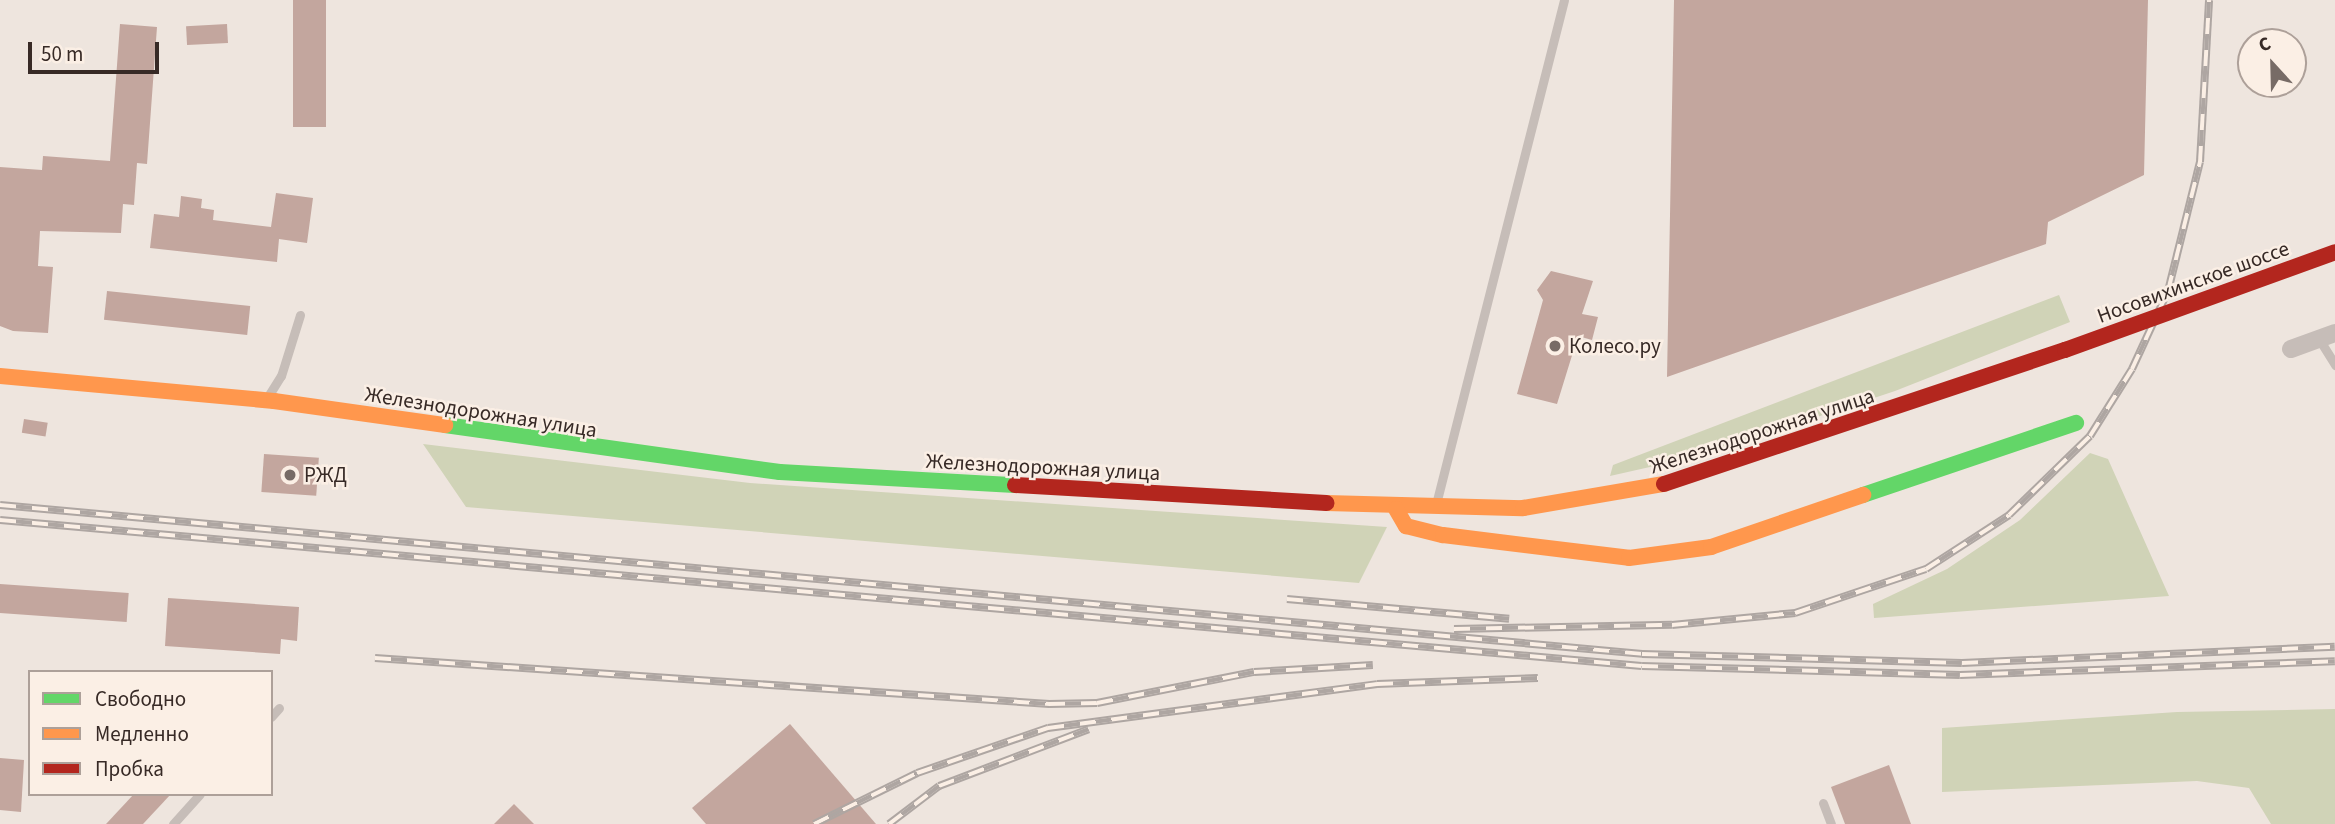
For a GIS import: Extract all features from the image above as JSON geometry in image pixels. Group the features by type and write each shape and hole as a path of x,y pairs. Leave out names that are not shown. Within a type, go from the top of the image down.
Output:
{"main road":[{"name":"Носовихинское шоссе","path":"2065,350 2335,253"},
{"name":"Железнодорожная улица","path":"0,376 265,400 780,472 1396,509 1523,508 1645,491 2065,350"},
{"path":"1396,509 1406,526 1443,535 1629,558 1711,547 2076,423"}],"street":[{"path":"2291,349 2327,336"}],"lane":[{"path":"1434,509 1564,0"},
{"path":"265,400 281,376 300,316"},
{"path":"2327,336 2335,365"},
{"path":"273,715 279,708"},
{"path":"173,824 198,796"},
{"path":"1823,803 1831,824"}],"green space":[{"path":"2059,295 2070,322 1895,391 1703,455 1610,476 1613,465"},
{"path":"423,444 750,483 1387,527 1359,583 466,507"},
{"path":"2090,453 2108,459 2169,596 1874,618 1873,604 1947,569 2020,520"},
{"path":"2335,709 2335,824 2271,824 2249,788 2197,781 1942,792 1942,728 2177,712"}],"building":[{"path":"293,0 326,0 326,127 293,127"},
{"path":"1674,0 2148,0 2144,175 2048,222 2046,244 1667,377"},
{"path":"120,24 157,27 147,164 137,163 134,205 123,204 121,233 40,231 38,266 53,267 48,333 13,331 0,326 0,167 42,170 43,156 110,161"},
{"path":"227,24 228,43 187,45 186,26"},
{"path":"276,193 313,198 307,243 279,239 277,262 150,248 154,214 179,217 181,196 202,199 201,208 214,210 213,220 271,227"},
{"path":"1551,271 1593,281 1582,314 1598,317 1592,340 1578,336 1557,404 1517,394 1543,300 1537,290"},
{"path":"107,291 250,306 247,335 104,320"},
{"path":"24,419 48,423 46,437 22,433"},
{"name":"РЖД","path":"264,454 319,458 316,496 261,492"},
{"path":"0,584 129,593 127,622 0,613"},
{"path":"168,598 299,607 297,641 281,639 280,654 165,646"},
{"path":"790,724 876,824 706,824 692,808"},
{"path":"0,758 24,760 21,812 0,810"},
{"path":"1889,765 1911,824 1845,824 1831,787"},
{"path":"132,796 169,796 143,824 106,824"},
{"path":"514,804 534,824 494,824"}],"railway":[{"path":"1454,629 1672,625 1795,613 1926,569 2009,515 2090,436 2132,369 2168,291 2200,162 2209,0"},
{"path":"0,505 1642,654 1962,663 2335,647"},
{"path":"0,520 1642,666 1960,675 2335,661"},
{"path":"1287,599 1509,619"},
{"path":"375,658 1049,704 1097,703 1254,672 1373,665"},
{"path":"814,824 917,773 1048,728 1377,684 1538,678"},
{"path":"889,824 939,786 1089,729"}],"traffic: fast":[{"path":"1863,495 2076,423"},
{"path":"445,425 780,472 1015,485"}],"traffic: slow":[{"path":"0,376 274,401 445,425"},
{"path":"1326,503 1523,508 1664,484"},
{"path":"1396,509 1406,526 1443,535 1629,558 1711,547 1863,495"}],"traffic: jam":[{"path":"2065,350 2335,252"},
{"path":"1664,484 2065,350"},
{"path":"1015,485 1326,503"}],"place":[{"name":"Колесо.ру","path":"1555,346"},
{"name":"РЖД","path":"290,475"}]}
